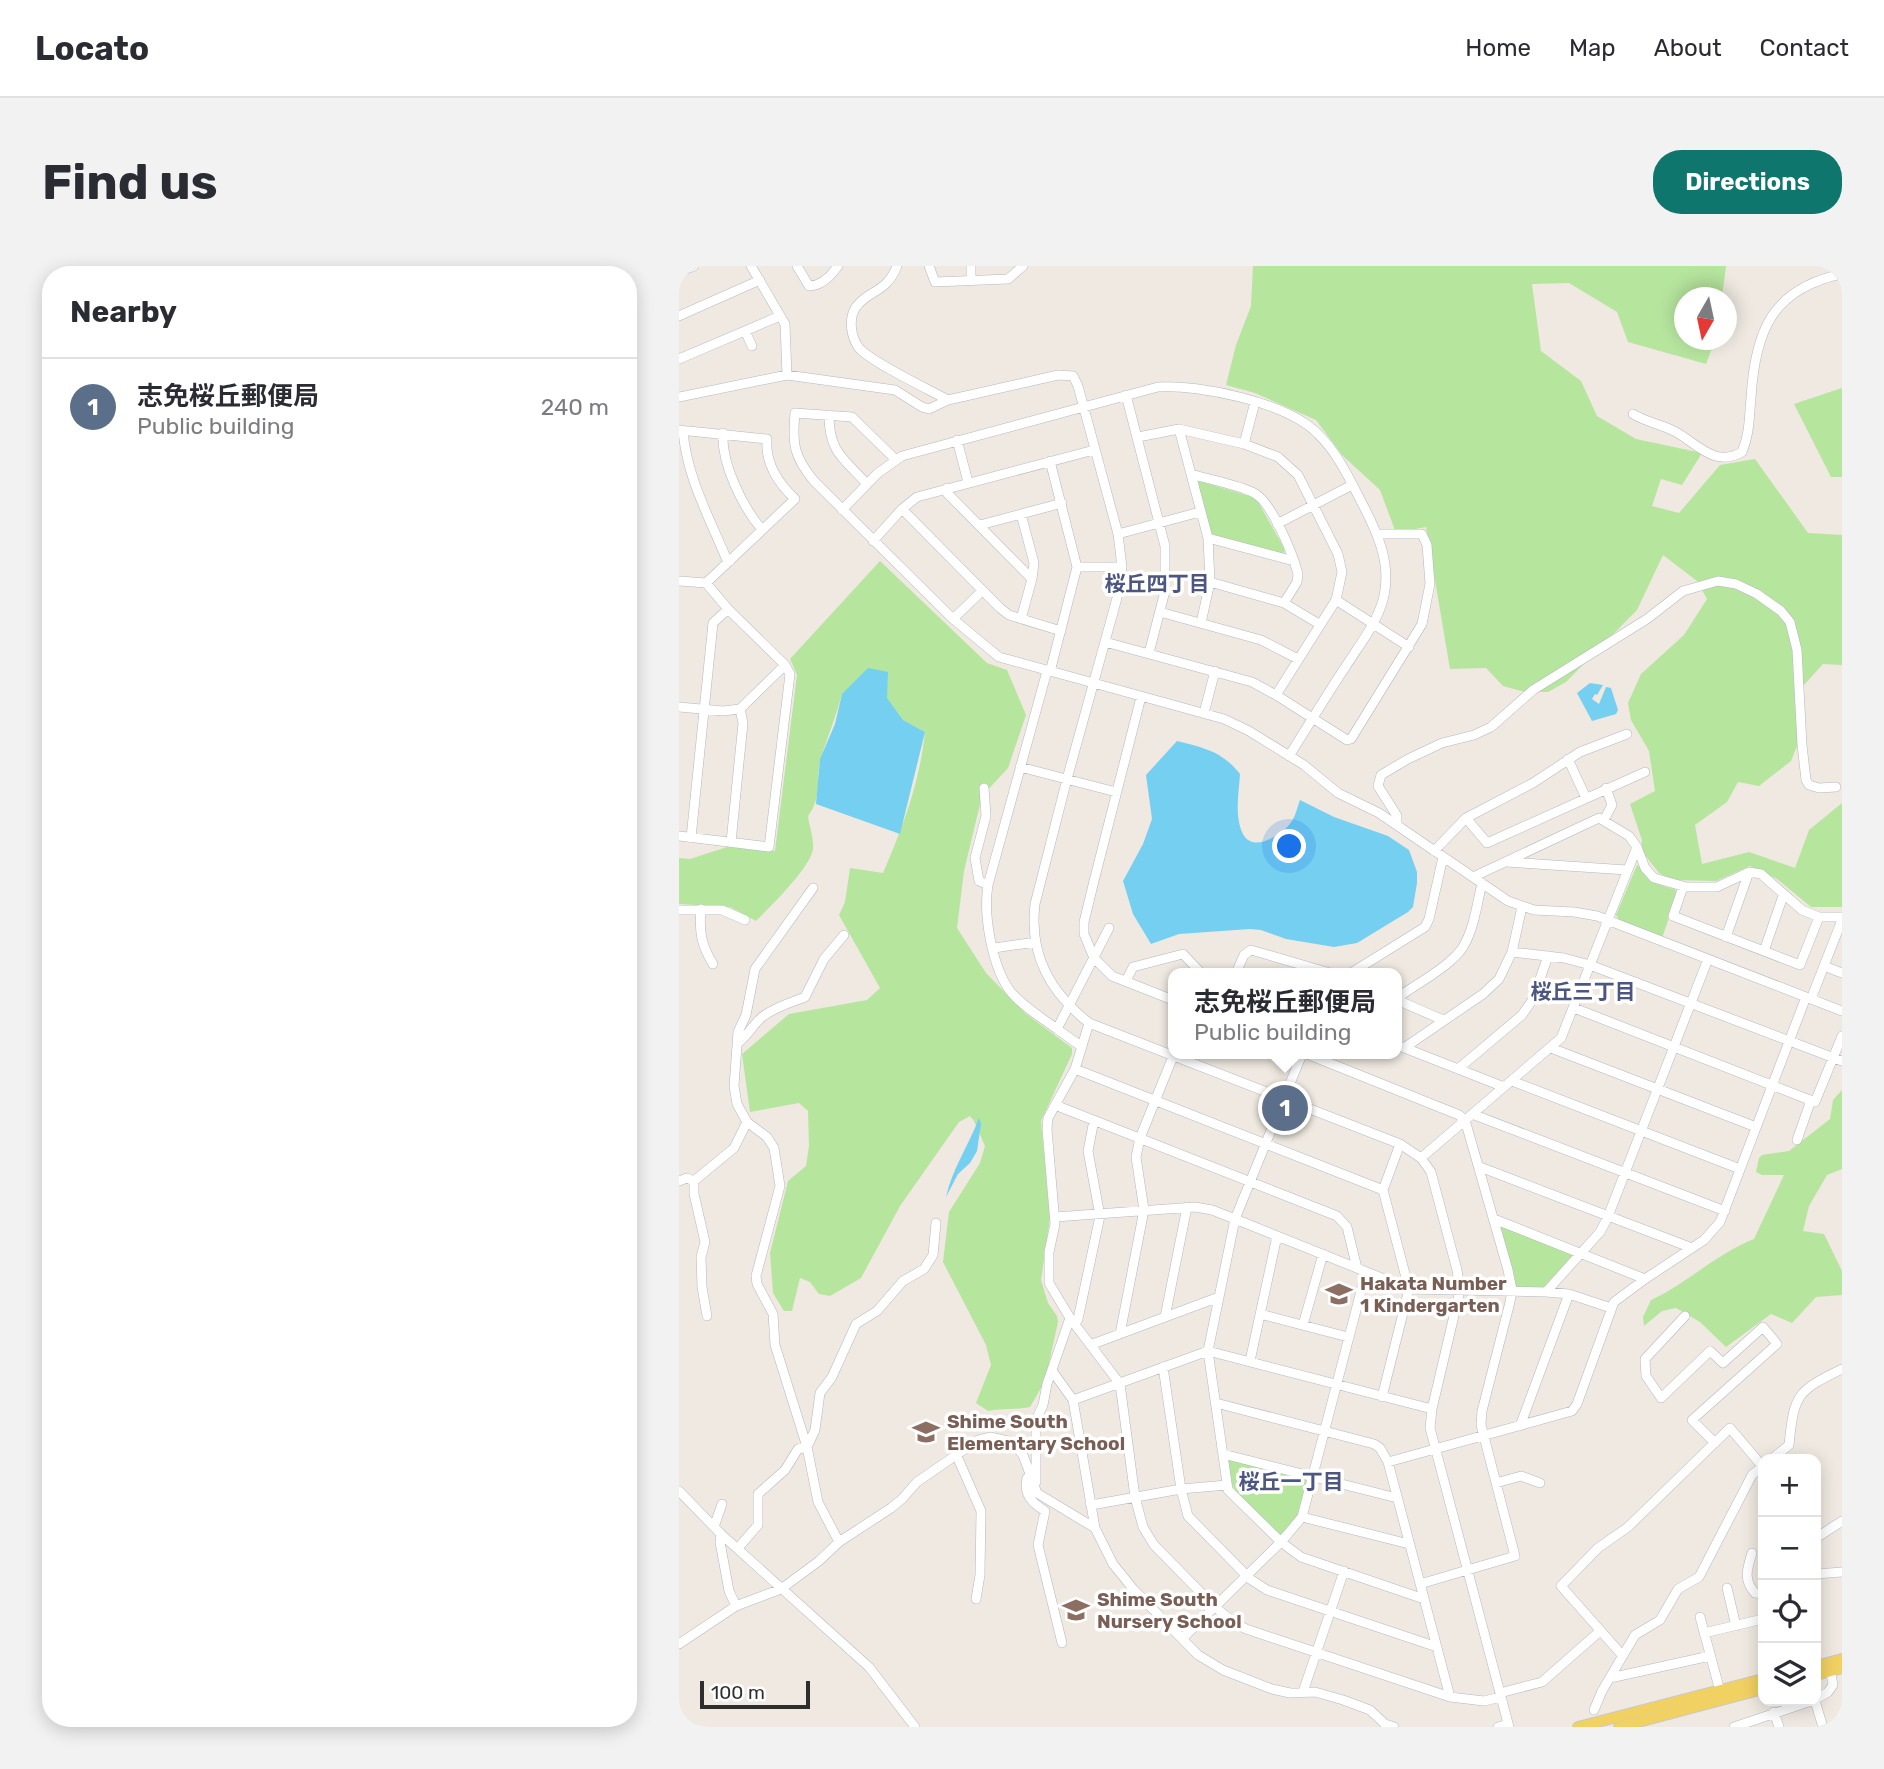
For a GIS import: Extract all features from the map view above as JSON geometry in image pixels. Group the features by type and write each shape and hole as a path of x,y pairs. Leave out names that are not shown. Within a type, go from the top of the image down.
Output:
{"main road":[{"path":"1821,1672 1842,1659"},
{"path":"1821,1666 1842,1668"},
{"path":"1578,1727 1758,1680"},
{"path":"1619,1727 1758,1690"}],"street":[{"path":"679,272 694,266"},
{"path":"751,266 785,324 787,375"},
{"path":"797,266 809,286 824,281 838,266"},
{"path":"897,266 886,285 856,308 852,317 854,339 866,354 948,400"},
{"path":"929,266 935,282 1008,279 1018,268"},
{"path":"971,266 971,281"},
{"path":"1633,414 1671,429 1712,456 1724,459 1742,452 1750,425 1758,345 1765,328 1791,294 1811,283 1842,274"},
{"path":"679,316 760,280"},
{"path":"679,359 780,316"},
{"path":"745,331 752,346"},
{"path":"679,397 787,375 895,390 929,409 948,400 1058,375 1073,376 1118,534 1122,567 1105,642 1066,779 1035,904 1033,924 1036,942 1048,976 1069,1007 1089,1023 1168,1053"},
{"path":"842,510 895,459 915,451 1158,387 1196,387 1255,402 1299,419 1316,431 1331,448 1353,485 1378,534 1383,551 1385,582 1383,597 1373,623 1289,756"},
{"path":"1126,395 1160,523 1167,567 1165,591 1149,653"},
{"path":"1244,444 1255,402"},
{"path":"895,459 852,417 795,413 794,447 803,468 953,619 999,657 1204,713 1249,730 1338,793 1379,813 1522,908 1584,914 1607,920 1842,1011"},
{"path":"829,415 829,436 836,451 867,484"},
{"path":"1138,437 1179,429 1244,444 1268,452 1298,475 1338,554 1342,572 1336,600 1276,695"},
{"path":"1179,429 1208,538 1210,582 1201,623"},
{"path":"706,583 730,561 795,499 776,477 771,466 767,439 681,430 684,451 695,484 726,558 730,561"},
{"path":"723,433 726,460 750,516 762,530"},
{"path":"957,440 968,482"},
{"path":"873,541 902,509 917,497 1094,450"},
{"path":"1050,461 1077,567 988,885 986,914 990,937 1004,981 1010,991 1020,1002 1082,1047"},
{"path":"1191,474 1256,494 1265,503 1298,574 1297,582 1284,603"},
{"path":"1277,524 1353,485"},
{"path":"947,488 947,493 1032,579"},
{"path":"981,525 1062,503"},
{"path":"902,509 1000,608 1021,619 1061,631"},
{"path":"1118,534 1200,512"},
{"path":"1021,514 1034,562 1021,619"},
{"path":"1105,642 1252,682 1347,740 1351,739 1422,624 1430,584 1427,545 1422,534 1378,534"},
{"path":"1208,538 1294,561"},
{"path":"1077,567 1122,567"},
{"path":"679,580 706,583 728,609 785,665 790,674 769,847 679,836"},
{"path":"1397,825 1397,816 1378,786 1381,775 1408,758 1442,743 1475,735 1491,727 1533,690 1683,592 1718,581 1736,584 1757,594 1781,611 1790,622 1797,650 1806,780 1809,785 1819,788 1836,787"},
{"path":"1210,582 1284,603 1319,624"},
{"path":"953,619 982,591"},
{"path":"1336,600 1409,647"},
{"path":"691,838 713,623 728,609"},
{"path":"1160,612 1261,640 1298,659"},
{"path":"679,706 723,711 740,709 785,665"},
{"path":"1204,713 1215,671"},
{"path":"1141,696 1084,922 1087,944 1094,958 1112,976 1168,998"},
{"path":"731,842 743,723 740,709"},
{"path":"1434,851 1466,818 1533,783 1580,752 1627,734"},
{"path":"1568,760 1586,798"},
{"path":"1020,767 1116,792"},
{"path":"1466,818 1487,843 1645,772"},
{"path":"984,788 986,816 975,858 979,881 988,885"},
{"path":"1604,820 1612,805 1606,788"},
{"path":"1388,1462 1572,1411 1577,1404 1611,1308 1620,1296 1711,1234 1725,1211 1789,1041 1824,966 1842,918 1819,917 1801,910 1761,874 1749,872 1717,887 1683,887 1654,878 1645,868 1637,847 1629,836 1599,818 1473,877"},
{"path":"1421,1157 1551,1048 1564,1033 1637,847"},
{"path":"1359,968 1425,927 1443,857"},
{"path":"1505,862 1627,870"},
{"path":"1726,937 1749,872"},
{"path":"1402,995 1454,958 1463,947 1470,931 1482,883"},
{"path":"1683,887 1673,916 1800,965 1819,917"},
{"path":"813,888 755,969 746,1015 738,1032 734,1086 737,1104 747,1122 767,1137 774,1148 779,1166 780,1186 756,1276 757,1284 773,1314 775,1345 807,1447 818,1502 839,1542"},
{"path":"1764,951 1783,896"},
{"path":"1402,1046 1483,994 1499,979 1512,951 1522,908"},
{"path":"701,909 699,935 713,964"},
{"path":"679,911 722,910 745,920"},
{"path":"1057,1029 1109,928"},
{"path":"739,1043 750,1035 760,1018 805,997 824,960 844,936"},
{"path":"994,948 1036,942"},
{"path":"1238,968 1244,955 1251,950 1313,968"},
{"path":"1512,951 1590,965 1838,1059"},
{"path":"1126,981 1133,967 1183,954 1196,968"},
{"path":"1458,1069 1522,1014 1534,999 1548,956"},
{"path":"1546,1292 1599,1232 1609,1216 1708,959"},
{"path":"1824,966 1842,973"},
{"path":"1402,1001 1443,1020"},
{"path":"1574,1008 1815,1102 1838,1059 1842,1036"},
{"path":"1089,1023 1075,1069 1048,1118 1055,1217 1049,1252 1049,1283 1072,1322 1120,1384 1135,1497 1143,1527 1154,1545 1215,1607 1246,1629 1450,1697 1484,1701 1542,1682 1599,1632"},
{"path":"1402,1047 1504,1087"},
{"path":"1551,1048 1756,1128"},
{"path":"1120,1334 1144,1210 1136,1157 1140,1138 1172,1059"},
{"path":"1184,1059 1400,1144 1421,1157 1431,1172 1457,1270 1459,1290 1430,1428 1509,1726 1497,1727"},
{"path":"1302,1059 1235,1219 1208,1351 1228,1490 1281,1542 1301,1557 1424,1599"},
{"path":"1317,1059 1459,1115 1725,1211"},
{"path":"1075,1069 1383,1190"},
{"path":"1512,1081 1740,1169"},
{"path":"1797,1140 1811,1100"},
{"path":"1055,1105 1337,1216 1347,1227 1361,1270 1348,1337 1302,1517 1281,1542 1182,1639"},
{"path":"1420,1584 1515,1556 1483,1436 1482,1411 1512,1290 1469,1117"},
{"path":"1036,1488 1036,1420 1072,1322 1078,1319 1100,1213 1088,1151 1094,1120"},
{"path":"694,1181 734,1148 747,1122"},
{"path":"1382,1397 1409,1289 1383,1190 1400,1144"},
{"path":"1480,1167 1692,1248"},
{"path":"679,1181 687,1178 694,1181"},
{"path":"694,1181 694,1194 705,1242 701,1267 707,1316"},
{"path":"1055,1217 1187,1207 1212,1210 1409,1289 1512,1290 1570,1294 1611,1308"},
{"path":"1165,1317 1187,1207"},
{"path":"1494,1219 1645,1279"},
{"path":"807,1447 817,1419 820,1393 832,1377 856,1324 877,1311 903,1281 924,1269 933,1255 936,1223"},
{"path":"1250,1361 1277,1236"},
{"path":"1303,1325 1323,1254"},
{"path":"1520,1426 1570,1294"},
{"path":"1090,1345 1219,1297"},
{"path":"1260,1314 1348,1337"},
{"path":"1685,1316 1645,1359 1646,1376 1661,1398 1710,1351 1723,1363 1763,1328 1777,1343 1692,1420 1715,1443"},
{"path":"1073,1400 1208,1351 1432,1409"},
{"path":"1163,1367 1181,1489 1188,1516 1247,1575 1267,1590 1437,1647"},
{"path":"1778,1454 1789,1445 1791,1417 1808,1386 1842,1369"},
{"path":"1053,1372 1073,1400 1095,1528 1121,1576 1198,1656 1223,1670 1272,1689 1290,1693 1323,1694 1370,1710 1385,1724 1394,1727"},
{"path":"1216,1403 1374,1444 1380,1448 1388,1462 1450,1697"},
{"path":"1622,1655 1561,1586 1598,1548 1628,1527 1730,1428 1758,1460"},
{"path":"679,1644 736,1606 781,1589 839,1542 891,1508 916,1482 978,1440 1002,1438 1018,1447 1037,1493 1095,1528"},
{"path":"738,1548 758,1525 758,1494 785,1470 798,1449 807,1447"},
{"path":"956,1454 981,1511 980,1575 976,1599"},
{"path":"1223,1454 1397,1498"},
{"path":"1594,1710 1635,1635 1660,1620 1678,1589 1699,1577 1752,1475 1758,1470"},
{"path":"1030,1476 1025,1484 1030,1499 1045,1511 1038,1545 1062,1643"},
{"path":"1496,1483 1521,1476 1540,1483"},
{"path":"1090,1503 1227,1485"},
{"path":"679,1491 717,1530 869,1667 915,1727"},
{"path":"722,1504 717,1530 729,1591 736,1606"},
{"path":"1302,1517 1409,1544"},
{"path":"1821,1535 1841,1524"},
{"path":"1752,1553 1746,1581 1758,1593"},
{"path":"1303,1692 1343,1571"},
{"path":"1821,1574 1842,1572"},
{"path":"1727,1588 1736,1626"},
{"path":"1700,1618 1720,1691"},
{"path":"1704,1633 1758,1620"},
{"path":"1610,1678 1710,1656"},
{"path":"1821,1696 1833,1685 1829,1667"},
{"path":"1734,1727 1794,1706"},
{"path":"1816,1706 1823,1727"},
{"path":"1775,1712 1779,1727"}],"green space":[{"path":"1253,266 1726,266 1723,287 1674,287 1674,350 1711,350 1706,364 1628,342 1617,312 1569,283 1532,284 1541,351 1581,381 1597,416 1636,439 1702,453 1682,485 1661,479 1652,506 1679,513 1720,465 1755,459 1808,533 1842,535 1842,665 1823,664 1794,696 1804,729 1791,761 1759,786 1738,782 1727,802 1695,825 1702,864 1749,852 1795,868 1809,830 1842,803 1842,907 1811,907 1777,879 1750,866 1716,881 1673,880 1659,873 1641,850 1642,840 1630,804 1655,791 1649,751 1631,720 1628,703 1641,674 1684,635 1707,599 1697,581 1663,555 1637,610 1566,682 1548,692 1525,692 1503,686 1486,668 1450,669 1426,527 1396,533 1380,490 1342,455 1316,420 1255,393 1226,385 1236,345 1251,306"},
{"path":"1842,388 1842,477 1831,477 1794,404"},
{"path":"1199,481 1256,498 1285,550 1283,554 1215,536 1210,532 1197,485"},
{"path":"880,561 987,663 1007,670 1026,715 1008,768 982,796 964,871 957,928 986,973 1025,1013 1072,1048 1072,1054 1041,1121 1050,1218 1041,1280 1048,1303 1058,1322 1045,1381 1030,1407 988,1411 976,1403 991,1365 986,1345 943,1262 949,1212 980,1163 985,1146 970,1116 959,1122 900,1206 861,1278 830,1296 819,1294 810,1282 800,1278 792,1311 784,1311 773,1293 770,1253 788,1181 806,1166 809,1146 808,1111 799,1103 750,1112 742,1054 789,1014 867,1000 880,988 839,915 845,902 850,868 883,873 910,804 925,732 903,720 886,698 842,694 819,765 816,801 808,816 813,848 806,865 756,921 730,907 679,904 679,858 690,859 727,847 775,851 797,675 790,659"},
{"path":"1637,865 1656,883 1675,889 1677,895 1662,938 1620,921 1616,915"},
{"path":"1842,1090 1842,1169 1827,1175 1809,1206 1803,1231 1824,1234 1842,1271 1842,1295 1816,1297 1792,1323 1771,1314 1726,1347 1700,1322 1676,1308 1662,1311 1644,1326 1643,1317 1651,1300 1727,1252 1754,1239 1784,1175 1762,1175 1756,1172 1759,1158 1762,1155 1789,1151 1830,1119 1833,1100"},
{"path":"1500,1225 1574,1254 1543,1288 1514,1288"},
{"path":"1230,1458 1307,1480 1300,1516 1281,1537 1236,1491 1228,1469"}],"water":[{"path":"868,668 888,672 887,698 903,720 925,732 900,834 816,804 820,759 835,724 842,694"},
{"path":"1590,683 1603,685 1592,699 1599,704 1606,687 1611,688 1618,710 1616,714 1592,721 1577,693"},
{"path":"1177,741 1219,755 1240,774 1239,820 1247,840 1266,841 1285,829 1293,820 1300,800 1334,817 1388,836 1409,850 1417,872 1413,907 1357,943 1334,947 1286,939 1250,929 1179,934 1151,944 1133,914 1123,881 1143,844 1152,819 1146,775"},
{"path":"979,1118 981,1124 977,1151 970,1163 958,1174 946,1197 952,1177"}],"place":[{"name":"志免桜丘郵便局","path":"1285,1108"},
{"name":"Hakata Number 1 Kindergarten","path":"1339,1294"},
{"name":"Shime South Elementary School","path":"926,1432"},
{"name":"Shime South Nursery School","path":"1076,1610"}],"district":[{"name":"桜丘四丁目","path":"1157,584"},
{"name":"桜丘三丁目","path":"1583,992"},
{"name":"桜丘一丁目","path":"1291,1482"}]}
